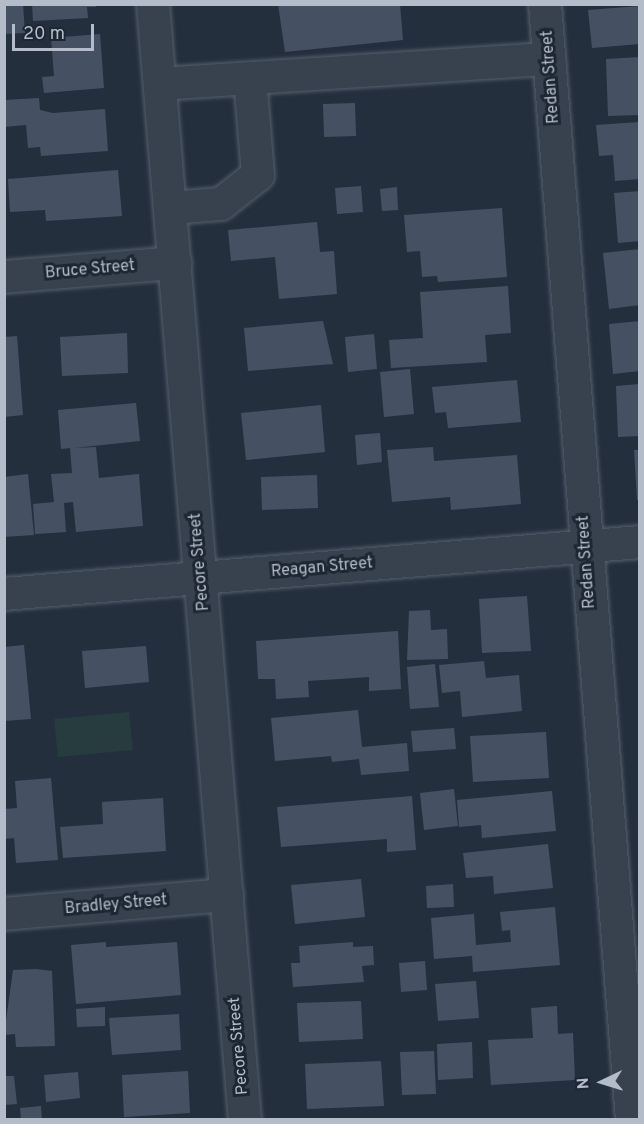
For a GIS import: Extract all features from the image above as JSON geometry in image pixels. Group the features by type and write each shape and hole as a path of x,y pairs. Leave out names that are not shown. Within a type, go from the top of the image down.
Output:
{"street":[{"name":"Pecore Street","path":"153,4 245,1119"},
{"name":"Redan Street","path":"545,4 632,1119"},
{"path":"160,84 549,59"},
{"path":"170,208 221,204 258,176 250,78"},
{"name":"Bruce Street","path":"4,277 175,263"},
{"name":"Reagan Street","path":"4,594 639,542"},
{"name":"Bradley Street","path":"4,914 227,896"}],"green space":[{"path":"129,712 133,750 58,757 54,719"}],"building":[{"path":"4,4 23,4 25,33 4,34"},
{"path":"32,4 96,4 96,7 87,7 88,18 33,21"},
{"path":"278,4 400,4 403,40 285,52"},
{"path":"640,6 640,44 592,48 588,10"},
{"path":"100,34 104,88 44,93 42,77 54,76 51,38"},
{"path":"640,57 640,115 608,116 606,59"},
{"path":"39,98 40,110 53,113 105,109 108,151 41,156 40,147 28,148 26,125 4,127 4,100"},
{"path":"355,103 356,136 324,137 323,104"},
{"path":"640,122 640,179 615,181 613,155 599,156 596,125"},
{"path":"118,170 122,216 46,221 45,210 10,212 8,179"},
{"path":"361,186 363,212 337,214 335,188"},
{"path":"397,187 398,210 382,211 380,189"},
{"path":"640,191 640,241 618,243 614,193"},
{"path":"502,208 507,277 438,282 437,276 422,277 420,251 407,252 404,215"},
{"path":"317,222 320,252 334,251 337,294 279,299 275,257 231,261 228,230"},
{"path":"640,249 640,305 609,309 603,253"},
{"path":"508,286 511,333 485,335 487,362 391,368 389,340 423,338 420,292"},
{"path":"323,321 333,364 248,371 244,328"},
{"path":"640,321 640,371 613,374 609,324"},
{"path":"127,333 128,373 62,376 60,337"},
{"path":"374,334 377,369 348,372 345,337"},
{"path":"17,336 23,415 4,417 4,337"},
{"path":"410,369 414,414 384,417 380,372"},
{"path":"517,380 521,422 448,428 446,412 435,413 432,387"},
{"path":"640,384 640,436 618,437 616,386"},
{"path":"136,403 140,441 74,448 96,447 99,478 139,474 143,526 76,532 73,502 64,503 66,532 35,534 33,504 54,502 51,474 72,473 70,448 61,449 58,410"},
{"path":"321,405 325,452 246,460 241,413"},
{"path":"380,433 382,462 357,465 355,435"},
{"path":"433,447 434,461 517,455 521,504 451,510 450,497 392,502 387,450"},
{"path":"634,450 640,450 640,500 637,500"},
{"path":"28,474 34,535 4,537 4,477"},
{"path":"317,475 318,508 262,510 261,477"},
{"path":"527,596 531,651 482,653 479,599"},
{"path":"430,610 431,630 447,629 448,659 407,660 409,611"},
{"path":"398,631 401,689 369,691 369,677 308,681 309,697 276,699 275,679 258,679 256,641"},
{"path":"24,645 31,719 4,721 4,647"},
{"path":"146,646 149,682 85,688 82,651"},
{"path":"484,661 486,678 519,675 522,711 462,717 460,691 442,693 439,665"},
{"path":"435,664 439,707 410,709 407,667"},
{"path":"358,710 362,747 407,743 409,771 361,775 359,759 332,762 331,756 275,761 271,718"},
{"path":"454,728 456,749 413,752 411,731"},
{"path":"546,732 549,778 473,782 470,736"},
{"path":"51,778 58,860 16,863 14,838 4,839 4,809 17,808 15,781"},
{"path":"454,789 458,826 424,830 420,793"},
{"path":"552,791 556,831 482,838 481,825 459,827 457,800"},
{"path":"412,796 416,850 387,852 387,839 281,847 277,807"},
{"path":"163,798 166,851 63,858 60,827 103,824 102,802"},
{"path":"548,844 553,888 494,894 493,876 466,878 463,853"},
{"path":"361,879 365,917 295,924 291,885"},
{"path":"453,884 454,907 427,908 426,886"},
{"path":"555,907 560,965 473,972 472,956 434,959 431,918 474,914 476,945 511,942 510,930 502,931 500,912"},
{"path":"106,942 106,947 177,942 181,995 76,1004 71,945"},
{"path":"353,942 353,947 373,946 374,965 362,966 364,982 293,987 291,963 300,963 299,946"},
{"path":"425,961 427,990 401,992 399,963"},
{"path":"13,970 52,971 55,1046 16,1047 15,1034 4,1035"},
{"path":"476,981 479,1018 438,1021 435,984"},
{"path":"361,1001 363,1039 299,1042 297,1003"},
{"path":"557,1006 558,1034 573,1033 575,1080 491,1085 488,1040 533,1038 531,1008"},
{"path":"105,1007 105,1026 77,1027 76,1009"},
{"path":"179,1014 181,1050 112,1055 109,1018"},
{"path":"472,1042 473,1078 438,1080 437,1044"},
{"path":"434,1051 436,1094 402,1095 400,1052"},
{"path":"381,1061 384,1106 307,1109 305,1064"},
{"path":"188,1071 190,1113 124,1117 122,1075"},
{"path":"78,1072 80,1098 46,1102 44,1075"},
{"path":"4,1076 14,1076 17,1104 4,1105"},
{"path":"41,1106 42,1120 21,1120 20,1108"}]}
